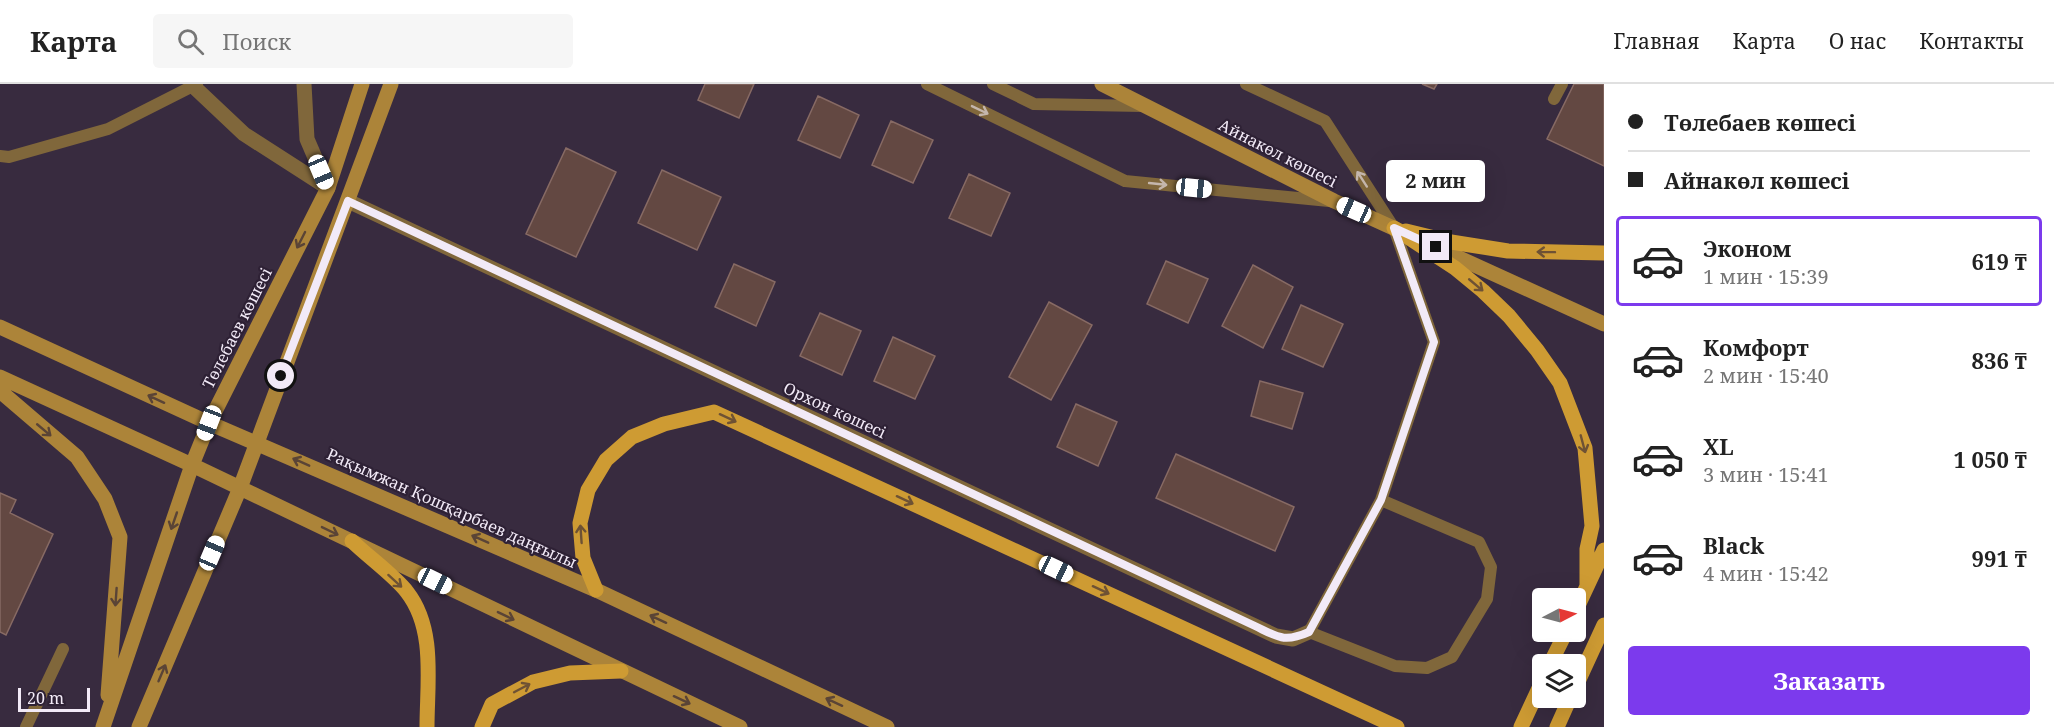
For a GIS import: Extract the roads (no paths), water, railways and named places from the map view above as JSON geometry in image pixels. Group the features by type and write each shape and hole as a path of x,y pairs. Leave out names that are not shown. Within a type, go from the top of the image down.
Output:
{"main road":[{"name":"Төлебаев көшесі","path":"105,722 192,465 209,423 328,188 362,84"},
{"path":"139,727 240,488 391,84"},
{"path":"368,144 399,84"},
{"name":"Айнакөл көшесі","path":"1102,84 1334,201 1604,324"},
{"path":"1394,228 1451,242 1508,251 1604,253"},
{"path":"1394,228 1455,268 1483,291 1509,316 1560,382 1585,448 1592,526 1587,549 1587,586"},
{"name":"Рақымжан Қошқарбаев даңғылы","path":"0,327 209,423 596,590 887,727"},
{"path":"0,377 192,465 740,727"},
{"path":"0,391 77,457 105,499 120,537 105,722"},
{"path":"596,590 583,558 580,523 588,489 606,460 632,437 664,424 714,412 1397,727"},
{"path":"352,542 406,591 420,614 428,657 427,727"},
{"path":"1587,586 1604,550"},
{"path":"1586,664 1604,625"},
{"path":"482,727 492,704 533,682 570,673 621,671"},
{"path":"1521,727 1532,703"},
{"path":"1557,727 1566,708"}],"street":[{"path":"304,84 307,139 328,188"},
{"path":"194,85 244,134 328,188"},
{"name":"Орхон көшесі","path":"348,201 1276,636 1293,639 1309,632"}],"lane":[{"path":"927,84 1125,181 1334,201"},
{"path":"993,84 1034,104 1146,106"},
{"path":"1246,84 1325,121 1394,228 1434,342 1381,500 1309,632 1395,666 1427,668 1452,657 1487,598 1491,567 1479,542 1381,500"},
{"path":"1554,99 1562,84"},
{"path":"0,156 9,157 108,129 194,85"},
{"path":"26,727 63,649"}]}
